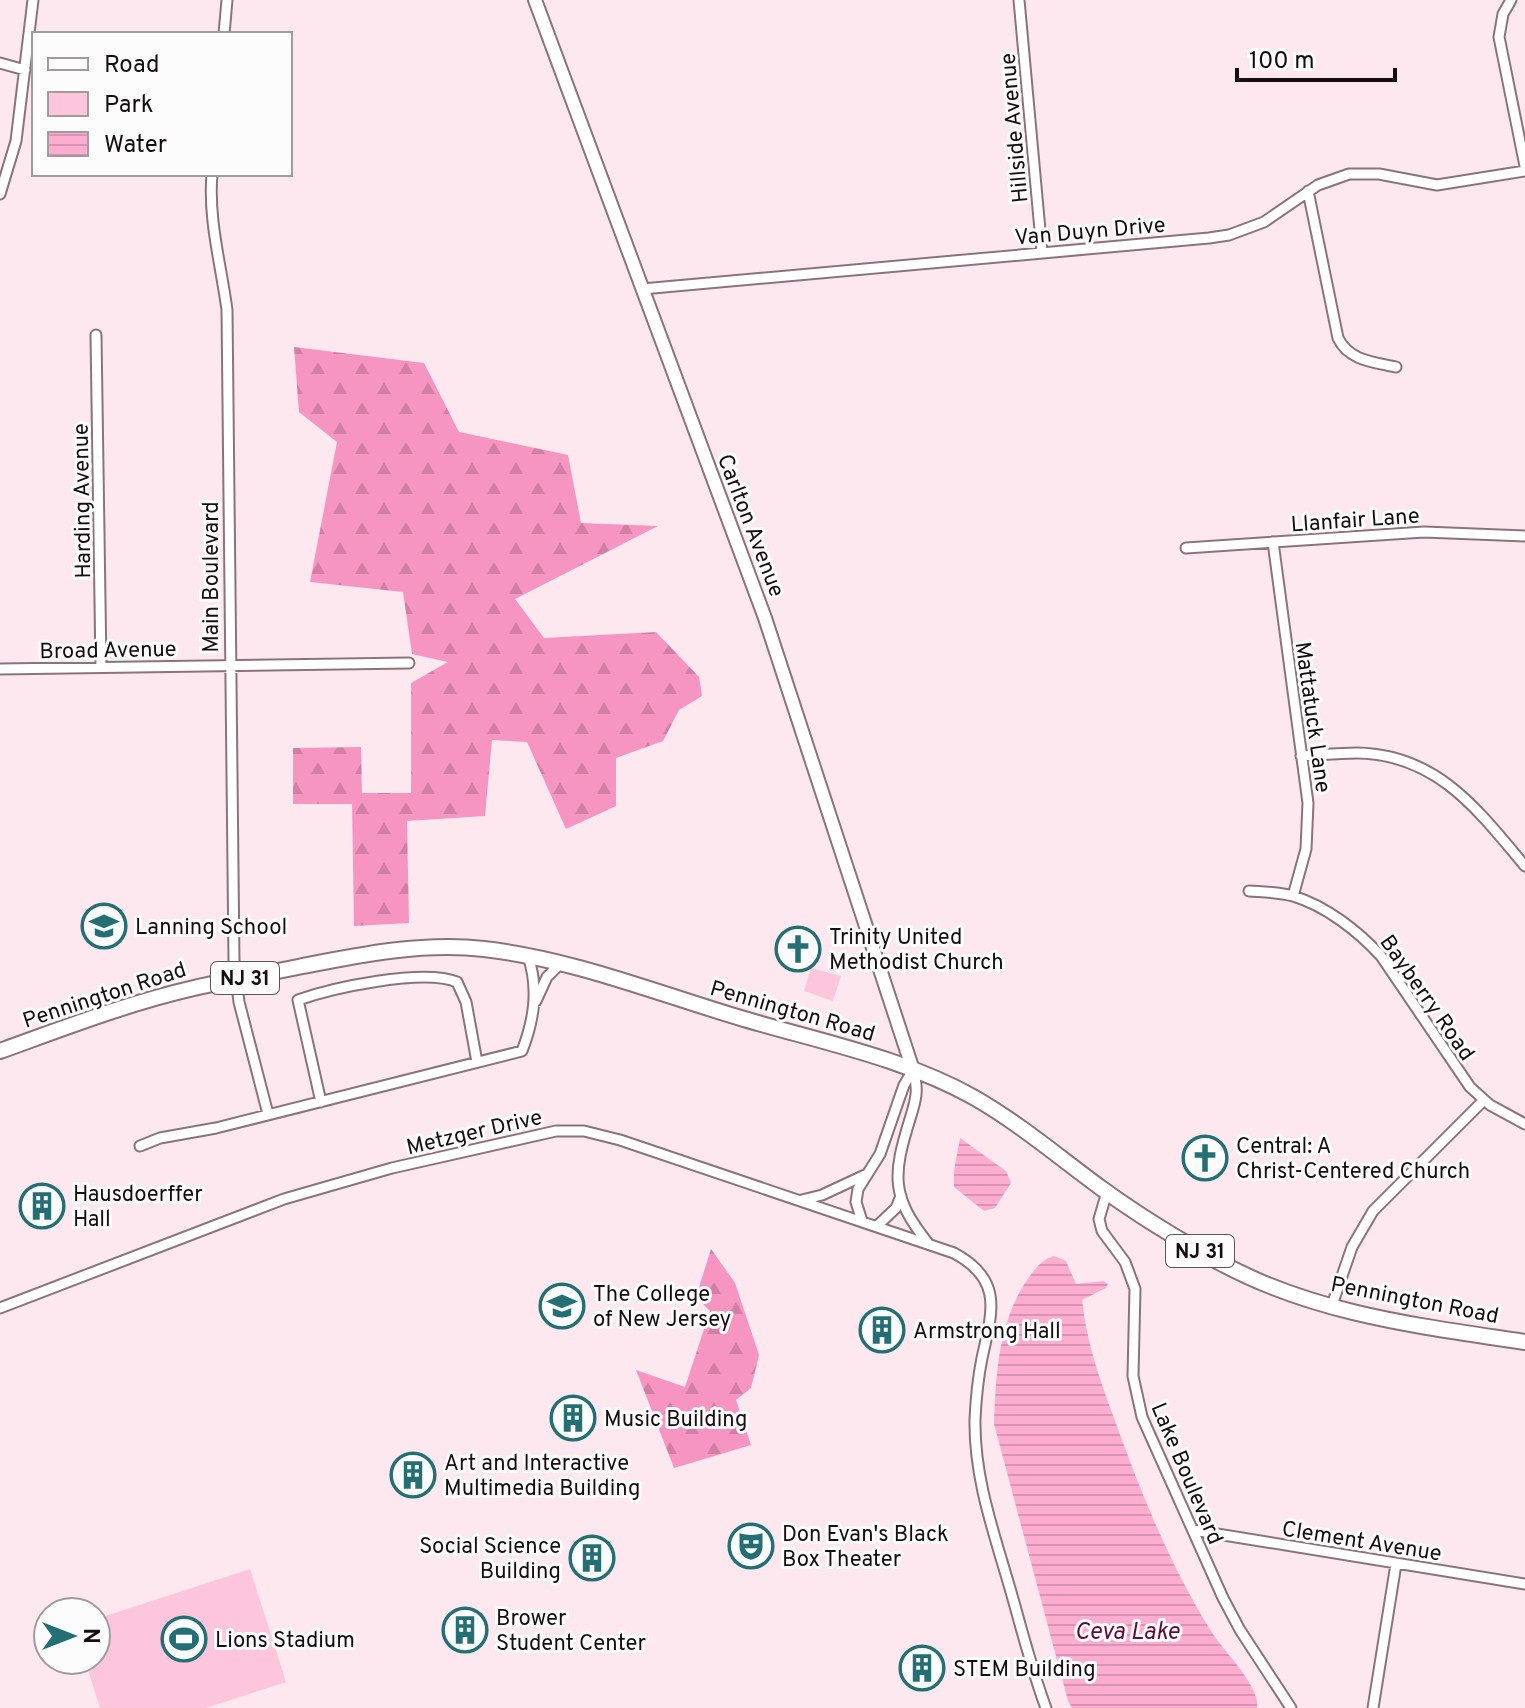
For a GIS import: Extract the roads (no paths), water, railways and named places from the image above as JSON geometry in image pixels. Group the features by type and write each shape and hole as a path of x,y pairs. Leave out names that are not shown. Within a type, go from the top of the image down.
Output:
{"main road":[{"name":"Pennington Road","path":"0,1051 119,1009 194,988 328,961 412,948 484,949 528,956 884,1058 956,1088 993,1108 1107,1192 1221,1263 1291,1295 1373,1318 1525,1342"}],"street":[{"path":"0,194 16,141 33,0"},
{"path":"224,32 227,0"},
{"name":"Carlton Avenue","path":"535,0 791,692 913,1070"},
{"name":"Hillside Avenue","path":"1019,0 1042,252"},
{"path":"1511,0 1503,14 1499,37 1525,168"},
{"path":"0,63 25,70"},
{"name":"Van Duyn Drive","path":"642,289 1229,235 1264,222 1308,191 1349,174 1379,174 1437,185 1525,168"},
{"name":"Main Boulevard","path":"212,176 210,216 221,259 227,310 235,981 268,1114"},
{"path":"1308,191 1341,345 1356,357 1396,367"},
{"name":"Harding Avenue","path":"96,335 101,667"},
{"name":"Llanfair Lane","path":"1186,548 1424,532 1525,536"},
{"name":"Mattatuck Lane","path":"1273,542 1308,824 1302,870 1293,896"},
{"name":"Broad Avenue","path":"0,669 409,663"},
{"path":"1301,756 1358,753 1398,759 1420,768 1446,782 1469,800 1525,866"},
{"name":"Bayberry Road","path":"1249,891 1293,896 1353,929 1381,956 1459,1073 1484,1100 1525,1124"},
{"path":"528,956 535,976 535,1004"},
{"path":"140,1146 160,1138 211,1129 522,1051 535,1004 547,977 560,964"},
{"path":"321,1102 298,1000 323,991 407,979 441,978 457,982 466,1002 477,1062"},
{"path":"862,1221 856,1202 865,1175 880,1154 902,1089 913,1070"},
{"path":"913,1070 917,1095 897,1162 901,1196 912,1224 928,1243"},
{"path":"1331,1308 1352,1247 1373,1211 1484,1100"},
{"name":"Metzger Drive","path":"0,1308 284,1199 392,1168 542,1132 570,1130 598,1134 928,1243 965,1259 983,1278 992,1303 975,1417 979,1479 1046,1708"},
{"path":"801,1200 822,1195 865,1175"},
{"name":"Lake Boulevard","path":"1107,1192 1099,1219 1102,1231 1125,1262 1135,1289 1132,1360 1142,1417 1240,1630 1291,1708"},
{"path":"877,1226 896,1208 901,1196"},
{"name":"Clement Avenue","path":"1193,1530 1525,1584"},
{"path":"1373,1708 1396,1564"}],"water":[{"path":"960,1138 1006,1171 1011,1183 995,1208 984,1211 954,1187"},
{"name":"Ceva Lake","path":"1054,1256 1066,1261 1076,1284 1103,1281 1108,1284 1082,1300 1090,1345 1104,1390 1134,1473 1169,1554 1211,1631 1253,1689 1257,1708 1072,1708 1068,1701 994,1424 1000,1349 1010,1314 1017,1296 1033,1272 1042,1262"}],"place":[{"name":"Lanning School","path":"104,926"},
{"name":"Trinity United Methodist Church","path":"798,949"},
{"name":"Central: A Christ-Centered Church","path":"1205,1158"},
{"name":"Hausdoerffer Hall","path":"42,1206"},
{"name":"The College of New Jersey","path":"562,1306"},
{"name":"Armstrong Hall","path":"882,1330"},
{"name":"Music Building","path":"573,1418"},
{"name":"Art and Interactive Multimedia Building","path":"413,1475"},
{"name":"Don Evan's Black Box Theater","path":"751,1546"},
{"name":"Social Science Building","path":"592,1558"},
{"name":"Brower Student Center","path":"465,1630"},
{"name":"Lions Stadium","path":"184,1639"},
{"name":"STEM Building","path":"922,1668"}]}
